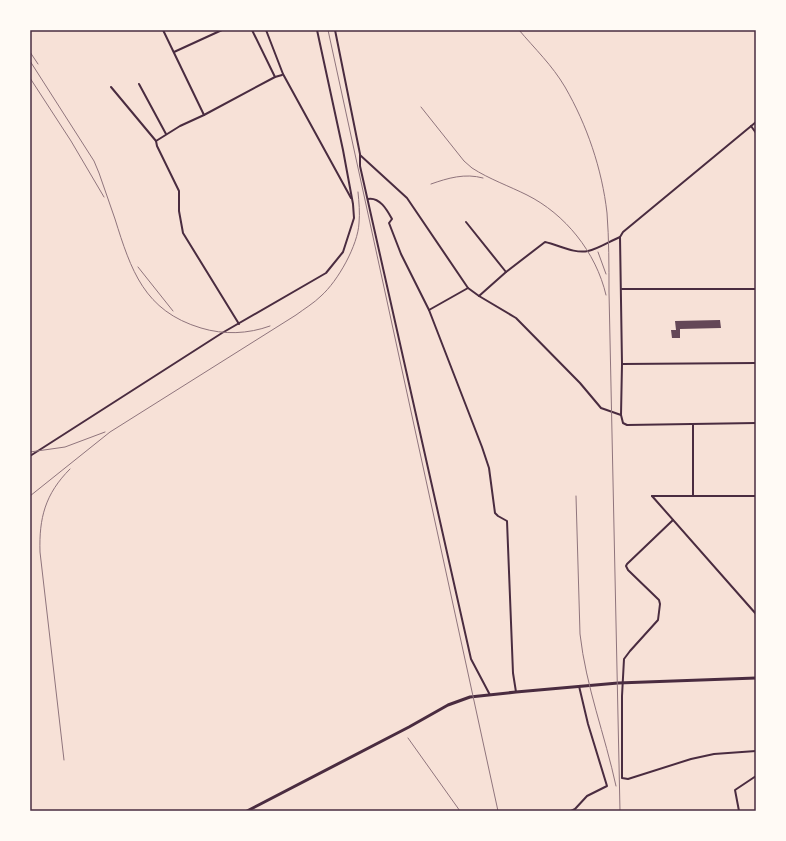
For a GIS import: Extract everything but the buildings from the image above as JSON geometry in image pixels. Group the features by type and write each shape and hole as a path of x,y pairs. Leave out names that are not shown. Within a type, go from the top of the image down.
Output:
{"main road":[{"path":"247,811 409,727 448,705 470,697 623,683 756,678"}],"street":[{"path":"163,30 204,115"},
{"path":"174,52 222,30"},
{"path":"252,30 275,77"},
{"path":"266,30 282,74 352,200"},
{"path":"30,456 222,333 326,273 343,252 354,218 352,200 344,150 317,30"},
{"path":"335,30 360,154 360,166 471,659 490,696"},
{"path":"156,142 180,126 282,74"},
{"path":"139,84 166,134"},
{"path":"111,87 156,142 179,191 179,211 183,233 239,324"},
{"path":"756,122 623,232 620,237 622,289 621,415 624,425 756,423"},
{"path":"751,126 756,133"},
{"path":"360,154 407,198 468,288 516,318 580,383 601,408 621,415"},
{"path":"368,199 378,200 392,217 392,220 389,223 396,243 429,310 482,447 489,468 495,513 507,520 513,673 516,692"},
{"path":"466,222 506,272"},
{"path":"479,296 506,272 545,242 569,249 588,251 620,237"},
{"path":"429,310 468,288"},
{"path":"622,289 756,289"},
{"path":"622,364 756,362"},
{"path":"693,424 693,496"},
{"path":"756,496 652,496 756,614"},
{"path":"674,520 627,565 627,569 659,600 660,604 658,620 624,659 622,778 624,779 691,759 714,754 756,751"},
{"path":"571,811 575,809 587,796 607,786 588,724 579,686"},
{"path":"739,811 735,790 756,776"}],"railway":[{"path":"328,30 498,811"},
{"path":"519,30 549,64 560,79 573,102 587,132 605,197 609,252 620,811"},
{"path":"30,52 38,64"},
{"path":"30,61 94,161 127,255 134,271 153,299 166,311 182,321 218,332 245,332 270,326"},
{"path":"30,78 71,141 104,197"},
{"path":"421,107 464,161 472,168 541,203 566,224 587,249 595,264 606,295"},
{"path":"431,184 450,178 463,176 483,178"},
{"path":"30,496 110,432 296,315 318,299 340,272 355,242 358,232 359,219 358,192"},
{"path":"598,252 606,274"},
{"path":"138,267 173,311"},
{"path":"30,452 65,447 105,432"},
{"path":"64,760 40,552 40,540 42,517 49,497 61,478 70,469"},
{"path":"576,496 580,634 591,692 616,786"},
{"path":"408,738 460,811"}]}
